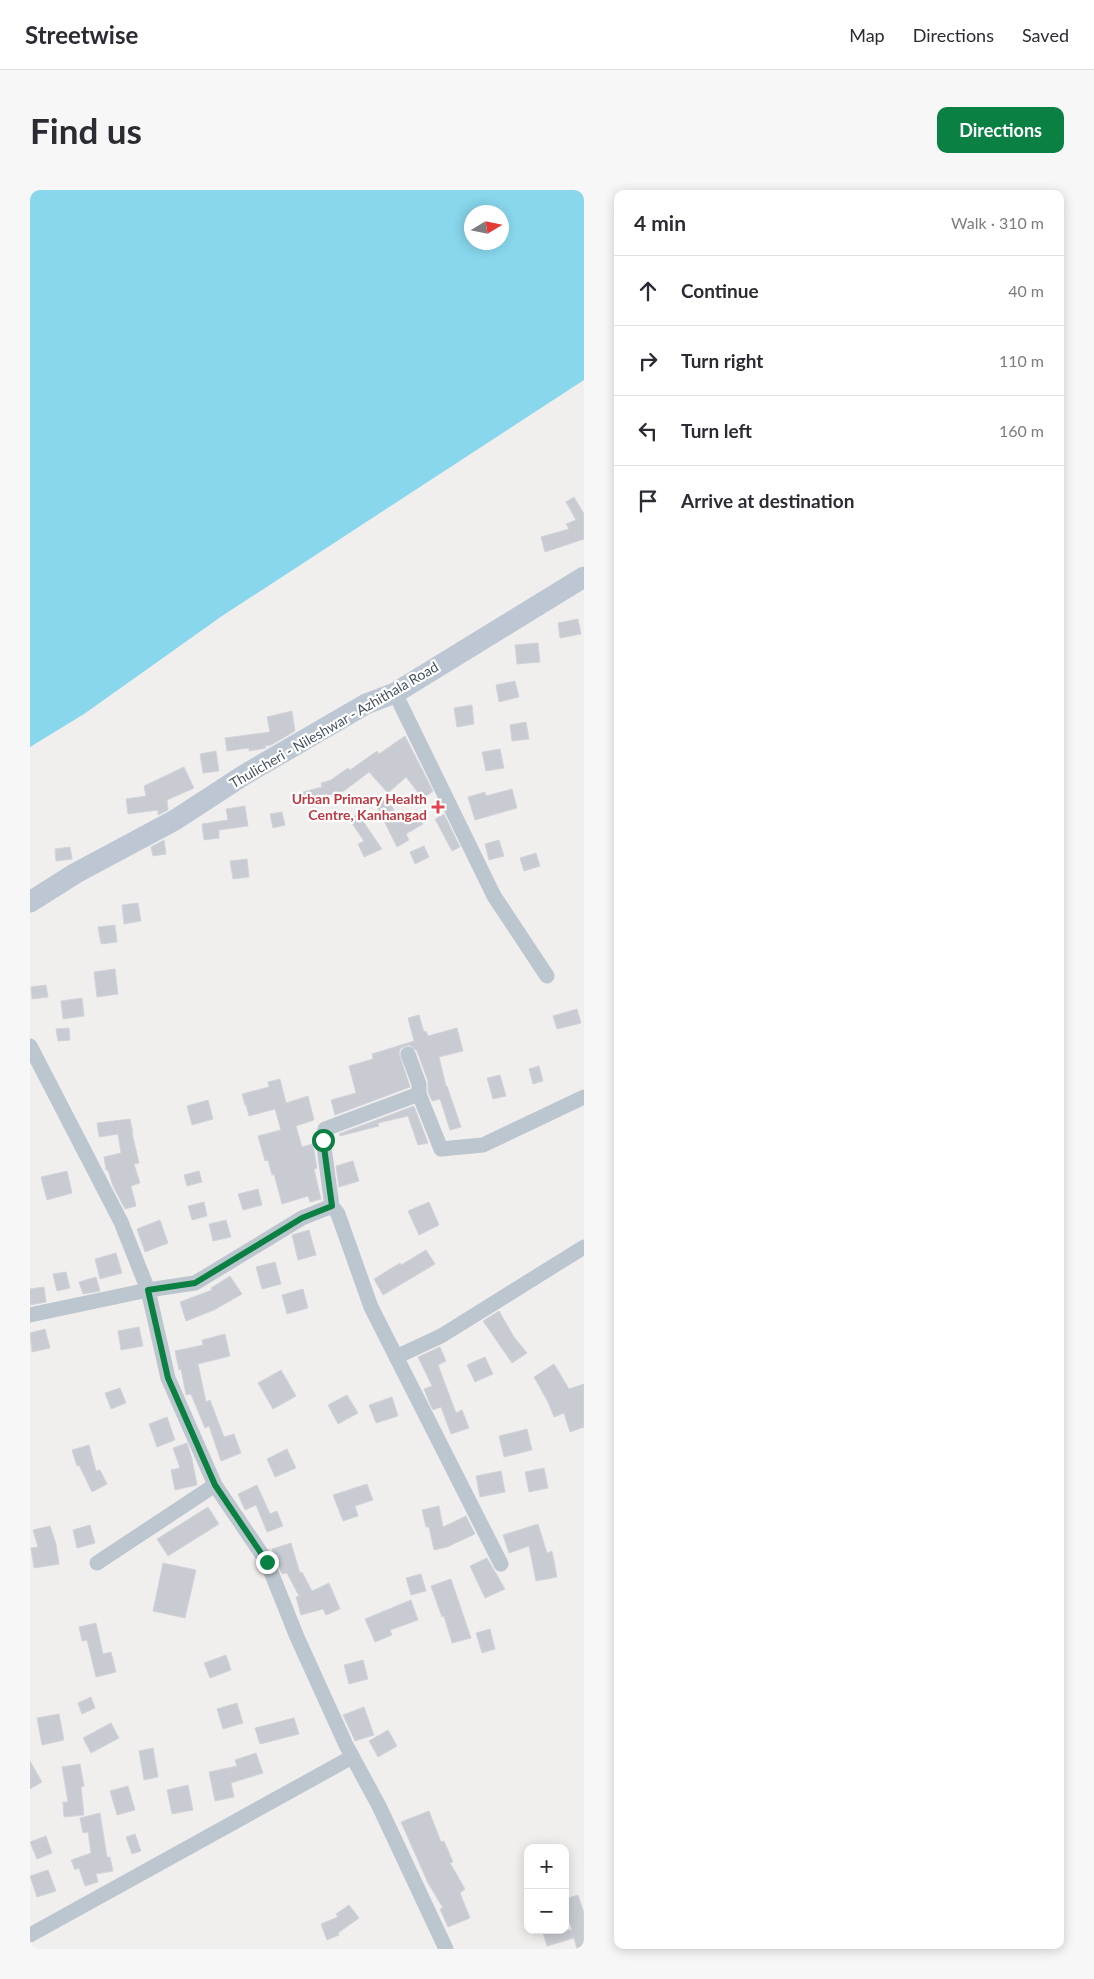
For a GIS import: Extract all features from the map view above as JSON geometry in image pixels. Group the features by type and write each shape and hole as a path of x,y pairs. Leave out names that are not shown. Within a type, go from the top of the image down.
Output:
{"main road":[{"name":"Thulicheri - Nileshwar - Azhithala Road","path":"30,902 76,873 175,820 244,775 366,704 395,693 584,577"}],"street":[{"path":"395,693 494,896 547,976"},
{"path":"30,1046 121,1222 148,1290 168,1378 215,1485 267,1562 297,1638 352,1757 379,1806 446,1949"},
{"path":"408,1054 419,1084 419,1094 441,1149 484,1145 584,1097"},
{"path":"419,1094 325,1129 323,1140 332,1206 338,1214 371,1308 501,1564"},
{"path":"30,1315 148,1290 195,1283 302,1218 332,1206"},
{"path":"396,1357 441,1336 584,1246"},
{"path":"97,1563 215,1485"},
{"path":"30,1935 352,1757"}],"water":[{"path":"30,190 584,190 584,380 222,616 84,714 30,747"}],"building":[{"path":"574,497 584,514 584,539 545,552 541,537 569,529 566,524 576,520 566,502"},
{"path":"578,619 581,634 560,638 558,623"},
{"path":"538,643 540,662 517,664 515,645"},
{"path":"515,681 519,697 499,702 496,685"},
{"path":"472,705 474,724 457,727 454,708"},
{"path":"292,711 295,731 271,745 265,746 266,748 249,751 249,748 227,751 225,738 270,732 267,717"},
{"path":"526,722 529,739 512,741 510,725"},
{"path":"405,736 433,791 423,799 406,777 388,793 369,772 344,791 317,798 318,801 306,805 303,792 322,787 321,783 331,780 348,768 350,770 377,751 379,754"},
{"path":"500,749 504,768 486,771 482,752"},
{"path":"216,751 219,771 203,773 200,754"},
{"path":"184,767 194,788 167,800 168,810 158,815 158,810 128,814 126,799 146,796 144,786"},
{"path":"512,789 517,808 475,820 468,797 485,792 486,796"},
{"path":"387,797 399,820 416,811 423,824 406,834 409,840 397,847 375,803"},
{"path":"245,806 248,826 219,830 219,838 204,840 202,824 228,820 226,809"},
{"path":"282,812 285,825 273,828 270,814"},
{"path":"358,814 382,849 364,857 358,844 364,841 349,819"},
{"path":"444,814 460,847 452,851 435,819"},
{"path":"164,840 166,854 153,856 151,847"},
{"path":"499,840 504,856 489,860 485,844"},
{"path":"424,846 429,857 415,864 410,852"},
{"path":"70,847 72,859 56,861 55,849"},
{"path":"536,853 540,866 524,871 520,858"},
{"path":"247,859 249,877 233,879 230,861"},
{"path":"138,903 141,921 124,924 122,905"},
{"path":"115,925 117,942 101,944 98,927"},
{"path":"115,969 118,994 97,997 94,972"},
{"path":"46,985 48,997 32,999 31,987"},
{"path":"82,998 84,1016 63,1019 61,1001"},
{"path":"577,1009 581,1023 557,1029 553,1016"},
{"path":"419,1015 424,1032 426,1031 428,1036 457,1028 463,1051 439,1057 446,1086 461,1127 450,1130 440,1099 432,1101 428,1092 428,1081 417,1051 409,1045 401,1048 399,1053 410,1087 335,1115 331,1100 356,1093 349,1066 373,1059 372,1054 414,1041 408,1018"},
{"path":"69,1028 70,1040 58,1041 56,1029"},
{"path":"539,1066 543,1081 533,1084 529,1069"},
{"path":"500,1075 506,1096 493,1099 487,1078"},
{"path":"280,1079 286,1103 308,1096 314,1120 296,1126 302,1147 313,1144 317,1168 314,1169 321,1199 310,1202 308,1196 282,1204 274,1174 272,1175 268,1160 265,1161 258,1136 281,1130 275,1109 249,1116 245,1105 242,1094 269,1087 268,1082"},
{"path":"208,1100 213,1119 192,1125 187,1106"},
{"path":"414,1106 428,1143 418,1145 408,1116 378,1123 379,1126 340,1136 339,1134"},
{"path":"130,1119 139,1163 134,1164 140,1183 131,1186 136,1206 125,1209 113,1186 108,1170 106,1170 104,1157 121,1153 118,1134 99,1137 97,1123"},
{"path":"353,1161 359,1181 339,1187 336,1166"},
{"path":"67,1171 72,1193 47,1200 41,1177"},
{"path":"199,1171 202,1182 187,1186 184,1175"},
{"path":"258,1189 262,1205 243,1210 238,1194"},
{"path":"204,1202 207,1216 192,1220 188,1206"},
{"path":"429,1202 439,1225 419,1235 408,1211"},
{"path":"160,1220 168,1243 145,1252 137,1229"},
{"path":"226,1220 231,1237 213,1241 209,1224"},
{"path":"309,1230 316,1255 298,1260 292,1235"},
{"path":"426,1250 435,1264 383,1295 374,1279"},
{"path":"116,1253 122,1273 100,1279 95,1259"},
{"path":"275,1262 281,1284 262,1289 256,1267"},
{"path":"66,1272 70,1288 57,1291 53,1274"},
{"path":"230,1276 242,1294 214,1310 186,1321 180,1302 212,1290 211,1288"},
{"path":"96,1277 100,1291 83,1294 79,1282"},
{"path":"44,1287 46,1302 30,1305 30,1289"},
{"path":"303,1289 308,1308 287,1314 282,1295"},
{"path":"499,1311 514,1337 527,1353 512,1363 483,1321"},
{"path":"139,1327 143,1346 121,1350 118,1331"},
{"path":"45,1329 50,1348 32,1352 30,1333"},
{"path":"225,1334 230,1356 198,1364 206,1402 210,1400 224,1437 234,1434 241,1453 221,1461 209,1426 205,1428 191,1394 186,1395 175,1351 203,1345 202,1340"},
{"path":"440,1347 446,1361 438,1365 456,1413 462,1410 469,1428 451,1434 441,1407 433,1410 429,1402 424,1389 432,1386 418,1357"},
{"path":"485,1357 493,1374 475,1382 467,1365"},
{"path":"554,1364 569,1389 584,1384 584,1427 570,1432 564,1413 554,1417 534,1377"},
{"path":"281,1370 296,1396 273,1409 258,1383"},
{"path":"120,1388 126,1403 111,1409 105,1393"},
{"path":"347,1395 358,1413 338,1424 328,1405"},
{"path":"392,1397 398,1416 376,1423 369,1405"},
{"path":"167,1417 175,1440 157,1447 149,1424"},
{"path":"527,1429 532,1450 504,1457 499,1436"},
{"path":"187,1443 197,1485 175,1490 171,1470 180,1468 173,1448"},
{"path":"89,1445 96,1471 100,1470 107,1484 92,1492 79,1465 77,1466 72,1450"},
{"path":"287,1449 296,1468 275,1477 267,1459"},
{"path":"544,1468 548,1488 529,1492 525,1472"},
{"path":"501,1471 505,1492 480,1497 476,1476"},
{"path":"367,1484 373,1500 355,1506 358,1516 343,1521 333,1495"},
{"path":"257,1485 270,1514 277,1511 283,1526 267,1532 256,1505 245,1510 238,1494"},
{"path":"439,1506 443,1527 466,1516 475,1534 447,1547 434,1550 429,1527 426,1527 422,1510"},
{"path":"208,1507 219,1524 168,1556 157,1539"},
{"path":"538,1524 547,1553 552,1551 557,1577 536,1581 529,1546 509,1553 503,1535"},
{"path":"90,1525 95,1543 77,1548 73,1530"},
{"path":"50,1526 56,1544 59,1564 34,1568 31,1548 38,1547 33,1530"},
{"path":"291,1543 300,1573 302,1572 312,1591 329,1583 340,1609 326,1615 323,1609 301,1615 296,1597 299,1596 287,1573 282,1574 272,1549"},
{"path":"487,1558 505,1589 485,1598 470,1566"},
{"path":"163,1563 196,1570 185,1618 153,1611"},
{"path":"421,1574 426,1591 411,1595 406,1578"},
{"path":"451,1579 471,1638 452,1643 444,1616 442,1617 431,1586"},
{"path":"411,1600 418,1620 390,1630 392,1635 375,1642 365,1619"},
{"path":"96,1623 103,1654 111,1652 116,1672 96,1677 87,1640 82,1641 79,1627"},
{"path":"490,1629 495,1649 482,1653 476,1633"},
{"path":"226,1655 231,1670 210,1678 204,1663"},
{"path":"363,1660 368,1679 349,1684 344,1665"},
{"path":"91,1697 95,1708 82,1714 78,1703"},
{"path":"237,1703 243,1723 223,1729 217,1709"},
{"path":"364,1707 374,1735 355,1741 343,1715"},
{"path":"59,1714 64,1740 42,1745 37,1718"},
{"path":"294,1718 299,1734 260,1744 255,1728"},
{"path":"111,1723 119,1738 91,1753 83,1738"},
{"path":"388,1730 397,1746 378,1757 369,1741"},
{"path":"153,1748 158,1777 144,1780 139,1751"},
{"path":"256,1753 263,1773 231,1783 234,1797 215,1801 209,1772 237,1766 235,1760"},
{"path":"30,1761 42,1782 30,1789"},
{"path":"80,1764 84,1786 81,1787 84,1815 64,1817 63,1802 68,1802 62,1767"},
{"path":"188,1785 193,1810 172,1814 167,1790"},
{"path":"128,1786 135,1810 117,1815 110,1791"},
{"path":"429,1811 441,1842 444,1841 453,1862 450,1863 465,1889 460,1893 470,1918 448,1927 440,1909 443,1908 428,1883 401,1822"},
{"path":"100,1813 107,1857 110,1857 113,1871 96,1874 98,1882 85,1886 79,1868 75,1870 71,1860 91,1853 88,1832 83,1833 80,1818"},
{"path":"135,1834 141,1851 132,1854 126,1837"},
{"path":"46,1836 52,1853 37,1859 30,1842"},
{"path":"48,1870 56,1891 37,1897 30,1876"},
{"path":"578,1895 584,1913 584,1949 577,1949 574,1938 547,1946 543,1934 569,1934 569,1930 572,1930 569,1921 569,1898"},
{"path":"349,1905 359,1918 338,1933 339,1935 327,1940 321,1924 338,1917 336,1914"}],"place":[{"name":"Urban Primary Health Centre, Kanhangad","path":"438,807"}],"route":[{"path":"267,1562 215,1485 168,1378 148,1290 195,1283 302,1218 332,1206 323,1140"}]}
